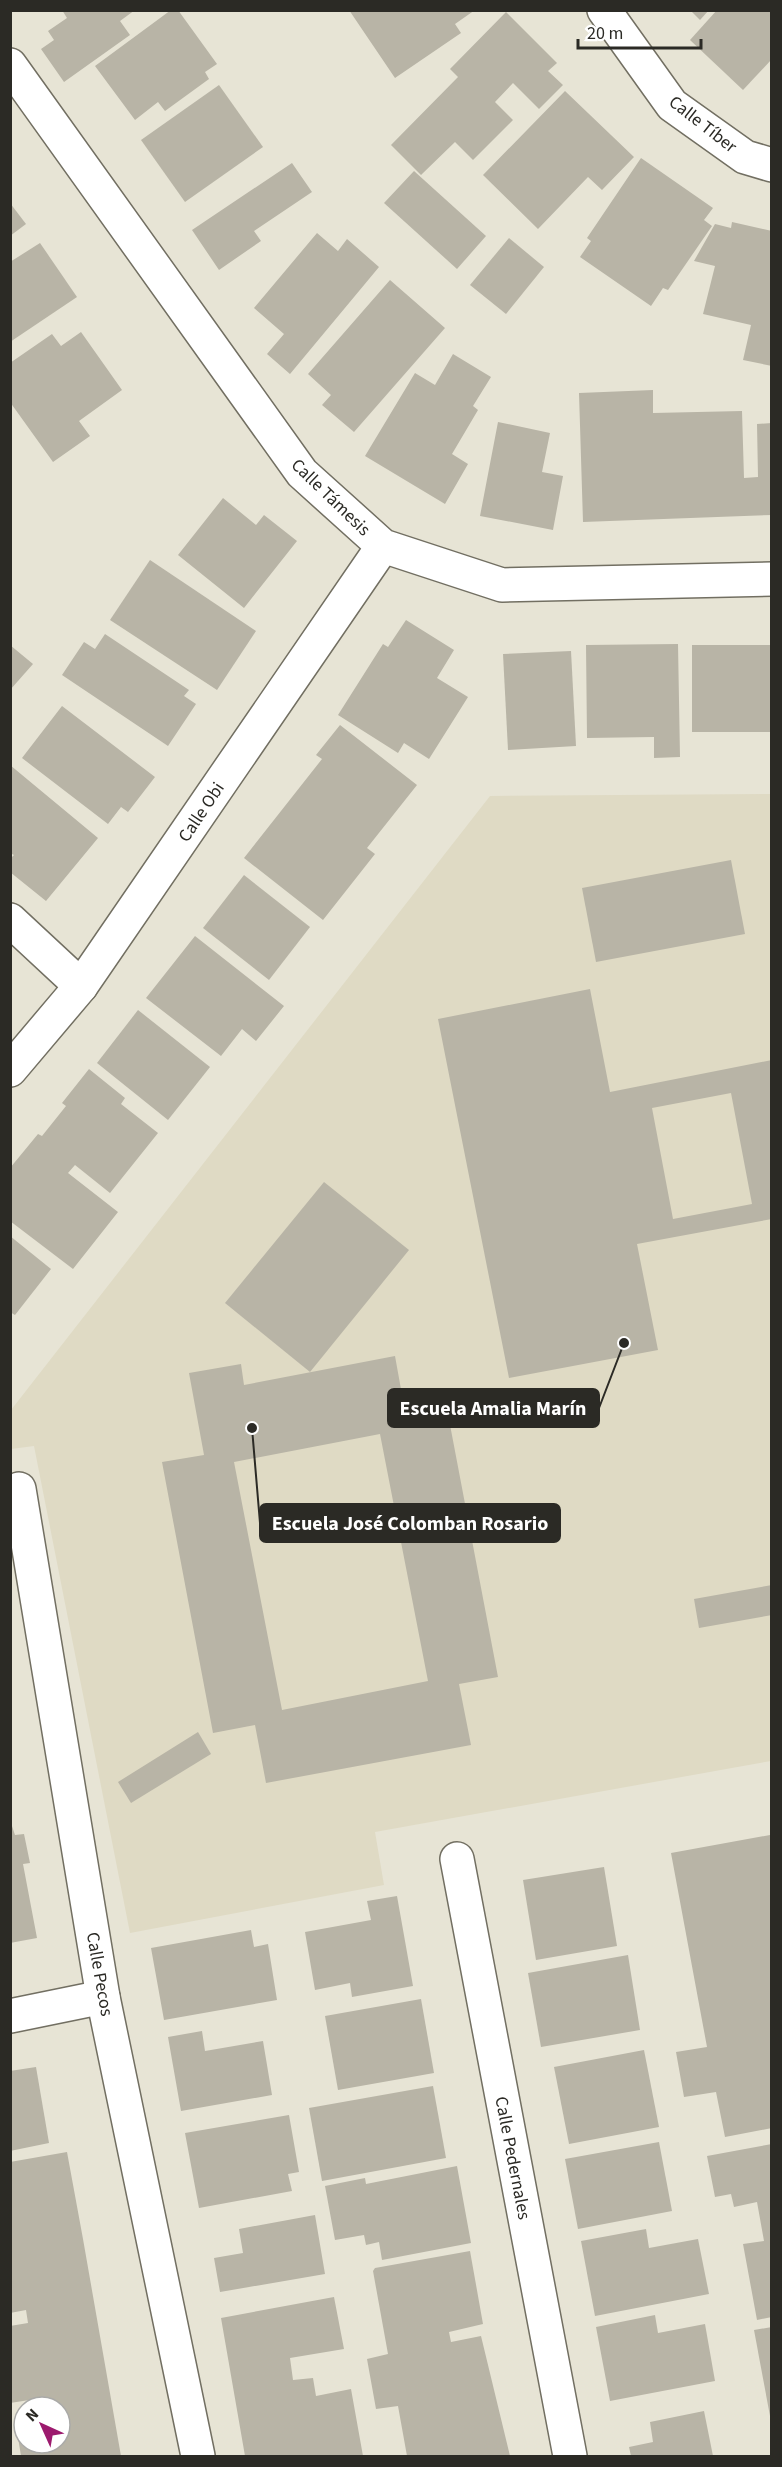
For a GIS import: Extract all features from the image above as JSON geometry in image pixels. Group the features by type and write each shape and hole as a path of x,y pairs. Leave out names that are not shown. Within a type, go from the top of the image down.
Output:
{"street":[{"name":"Calle Tíber","path":"604,10 672,105 745,157 771,165"},
{"name":"Calle Támesis","path":"10,65 302,473 383,546 502,585 771,579"},
{"name":"Calle Obi","path":"10,1070 81,986 383,546"},
{"path":"10,920 81,986"},
{"name":"Calle Pecos","path":"19,1489 103,1997 198,2457"},
{"name":"Calle Pedernales","path":"457,1859 570,2457"},
{"path":"10,2016 103,1997"}],"shaded area":[{"path":"771,794 771,1761 375,1832 384,1885 130,1933 34,1446 11,1449 11,1410 490,796"}],"building":[{"path":"62,10 135,10 120,21 130,35 64,82 41,49 54,40 48,31 67,18"},
{"path":"171,10 178,10 217,64 205,72 209,79 165,111 158,102 135,120 95,66"},
{"path":"349,10 475,10 455,24 461,33 395,78"},
{"path":"690,10 709,10 700,20"},
{"path":"717,10 772,10 772,59 743,90 690,40"},
{"path":"506,12 557,63 548,71 563,85 539,109 513,83 495,102 513,120 473,160 455,142 421,175 391,145 458,77 450,69"},
{"path":"219,85 263,147 185,202 141,140"},
{"path":"565,91 634,157 602,190 588,177 538,229 483,175"},
{"path":"641,158 713,208 704,220 712,226 668,290 663,288 651,306 580,257 591,241 587,238"},
{"path":"292,163 312,192 254,231 261,241 219,270 192,230"},
{"path":"414,171 486,236 457,269 384,203"},
{"path":"10,203 26,224 10,236"},
{"path":"732,222 772,231 772,366 743,360 751,325 703,314 715,266 694,261 715,224 731,228"},
{"path":"317,233 338,251 347,239 379,267 290,374 267,354 284,334 254,308"},
{"path":"509,238 544,267 506,314 470,285"},
{"path":"40,243 77,297 10,342 10,262"},
{"path":"390,280 445,328 354,432 322,405 331,395 308,374"},
{"path":"81,332 122,390 79,421 90,436 53,462 10,402 10,363 52,334 61,346"},
{"path":"453,354 491,377 473,406 478,410 452,454 468,464 445,504 365,456 415,373 435,385"},
{"path":"653,390 653,413 742,411 744,478 758,477 757,424 772,423 772,515 583,522 579,393"},
{"path":"498,422 550,433 542,472 563,476 553,530 480,516"},
{"path":"223,498 256,525 264,515 297,541 244,608 178,555"},
{"path":"150,560 256,631 217,690 110,620"},
{"path":"406,620 454,650 437,678 468,697 429,759 404,743 398,753 338,715 383,644 388,647"},
{"path":"105,634 189,690 184,696 196,704 168,746 62,675 84,642 95,649"},
{"path":"678,644 680,757 654,758 654,737 587,738 586,645"},
{"path":"10,645 33,664 10,690"},
{"path":"692,645 772,645 772,732 692,732"},
{"path":"571,651 576,746 508,750 503,654"},
{"path":"62,706 155,777 128,812 121,807 108,824 22,758"},
{"path":"340,725 417,785 367,848 375,854 323,920 244,858 322,759 316,755"},
{"path":"10,765 98,838 46,901 10,872 10,859 14,855 10,853"},
{"path":"731,860 745,934 596,962 582,888"},
{"path":"244,875 310,927 269,980 203,928"},
{"path":"195,936 284,1006 256,1041 242,1029 221,1056 146,998"},
{"path":"590,989 610,1092 772,1060 772,1219 637,1244 658,1350 509,1378 438,1019","holes":["731,1093 752,1204 673,1219 652,1108"]},
{"path":"138,1010 210,1067 168,1120 97,1063"},
{"path":"89,1069 125,1098 121,1104 158,1133 110,1193 75,1165 68,1173 118,1212 73,1269 10,1221 10,1168 38,1134 42,1136 66,1106 62,1103"},
{"path":"324,1182 409,1250 310,1372 225,1303"},
{"path":"10,1236 51,1269 15,1315 10,1312"},
{"path":"395,1356 406,1417 447,1409 498,1677 459,1684 471,1745 266,1783 255,1725 213,1733 162,1462 204,1455 189,1373 241,1364 244,1385","holes":["380,1434 428,1681 282,1710 234,1462"]},
{"path":"772,1585 772,1615 699,1628 694,1599"},
{"path":"198,1732 211,1754 131,1803 118,1782"},
{"path":"10,1820 15,1835 24,1834 30,1863 23,1864 37,1938 10,1943"},
{"path":"770,1835 772,1845 772,2128 725,2137 716,2092 684,2097 676,2052 707,2047 671,1853"},
{"path":"604,1867 617,1946 536,1960 523,1880"},
{"path":"397,1896 413,1986 352,1997 350,1983 315,1990 305,1932 371,1920 367,1901"},
{"path":"251,1930 254,1947 268,1944 277,2000 164,2020 151,1948"},
{"path":"628,1955 640,2030 541,2047 528,1973"},
{"path":"421,1999 434,2073 338,2090 325,2016"},
{"path":"202,2031 205,2051 263,2041 272,2095 181,2111 168,2037"},
{"path":"644,2050 659,2127 569,2144 554,2067"},
{"path":"36,2067 49,2143 10,2151 10,2071"},
{"path":"433,2086 446,2158 322,2181 309,2108"},
{"path":"289,2115 299,2172 288,2174 292,2191 199,2208 185,2133"},
{"path":"659,2142 672,2211 578,2229 565,2159"},
{"path":"772,2144 772,2317 757,2320 743,2244 764,2241 757,2202 734,2207 731,2194 715,2197 707,2156"},
{"path":"67,2152 121,2456 21,2456 72,2455 72,2395 12,2395 12,2403 10,2403 10,2326 28,2323 26,2310 10,2313 10,2162"},
{"path":"457,2166 471,2243 382,2260 379,2242 366,2245 364,2235 335,2240 325,2186 365,2178 366,2184"},
{"path":"315,2215 325,2274 220,2292 214,2258 243,2253 239,2229"},
{"path":"646,2229 649,2248 698,2239 709,2294 595,2316 581,2241"},
{"path":"470,2251 483,2324 449,2332 451,2342 481,2336 510,2456 407,2456 398,2406 376,2409 367,2359 388,2354 373,2271 375,2268"},
{"path":"334,2297 344,2349 290,2358 293,2380 313,2378 316,2396 351,2389 363,2456 245,2456 221,2318"},
{"path":"655,2315 658,2333 705,2324 715,2381 610,2401 596,2327"},
{"path":"772,2327 772,2416 770,2416 754,2330"},
{"path":"704,2411 713,2456 631,2456 629,2447 653,2442 650,2422"}],"place":[{"name":"Escuela Amalia Marín","path":"624,1343"},
{"name":"Escuela José Colomban Rosario","path":"252,1428"}]}
